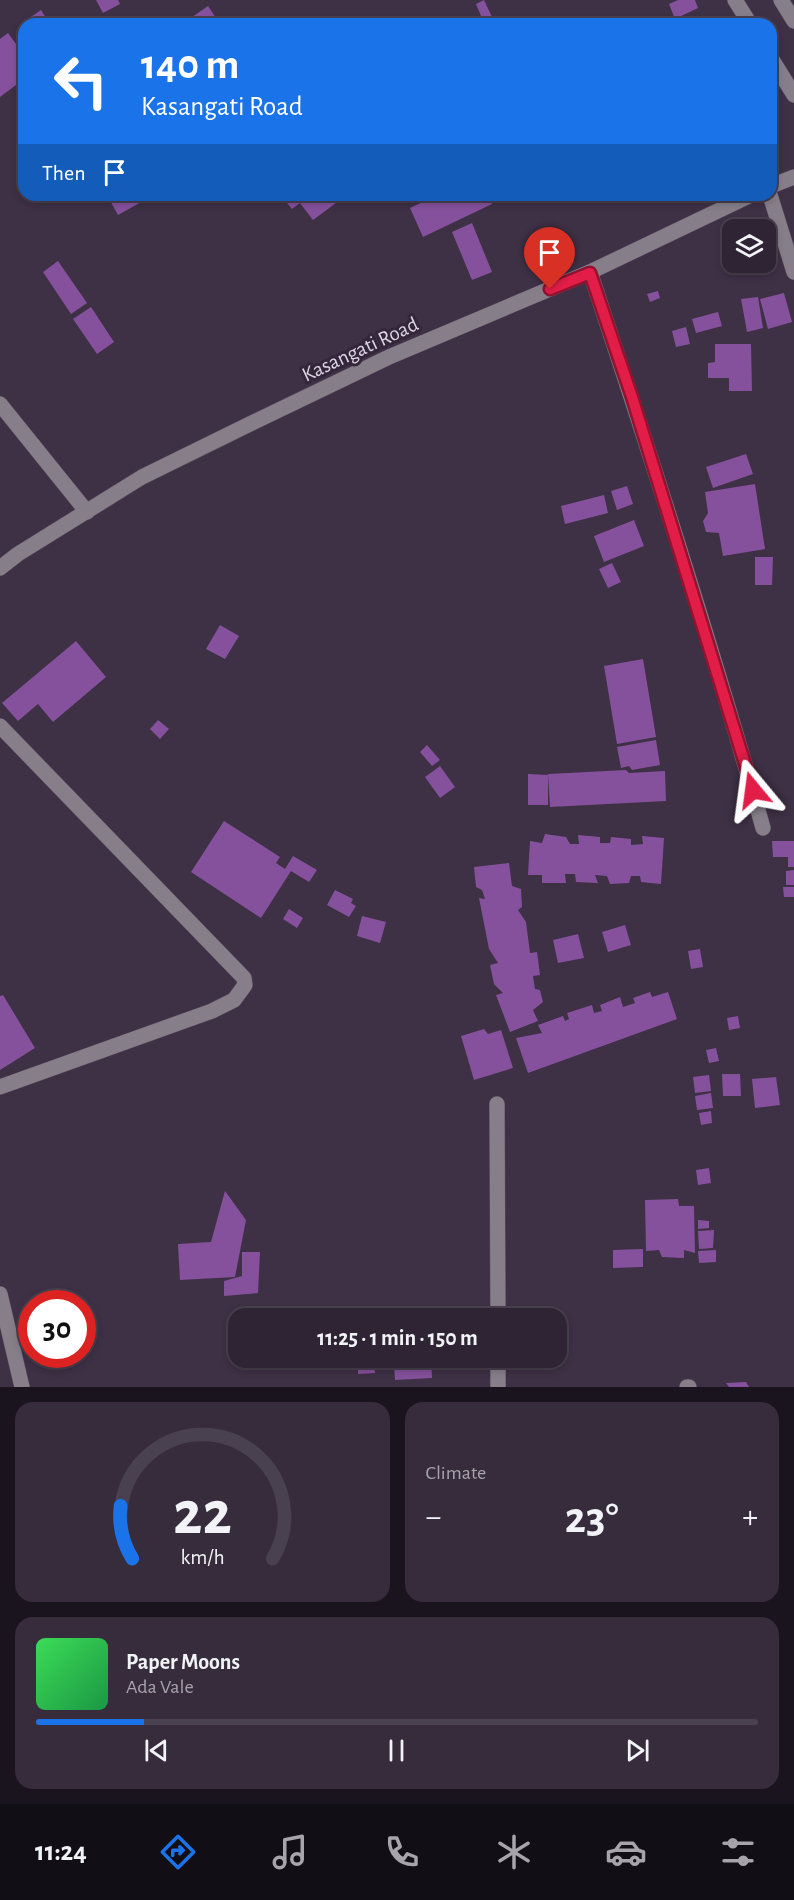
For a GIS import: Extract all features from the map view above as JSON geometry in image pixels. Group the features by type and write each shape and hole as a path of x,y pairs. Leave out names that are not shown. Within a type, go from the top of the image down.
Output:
{"street":[{"path":"735,0 746,18"},
{"path":"781,0 794,21"},
{"path":"777,67 794,94"},
{"path":"777,184 794,177"},
{"name":"Kasangati Road","path":"0,568 142,477 389,357 590,273 739,201"},
{"path":"772,201 794,272"},
{"path":"590,273 635,409 764,828"},
{"path":"0,404 87,512"},
{"path":"0,726 244,978 245,985 234,1000 212,1011 0,1088"},
{"path":"497,1104 498,1308"},
{"path":"0,1294 22,1387"},
{"path":"498,1368 498,1387"}],"building":[{"path":"96,0 118,0 120,4 103,13"},
{"path":"484,0 493,18 482,18 476,4"},
{"path":"678,0 695,0 698,8 675,18 669,4"},
{"path":"208,6 216,18 191,18"},
{"path":"41,10 46,18 29,18"},
{"path":"8,33 18,47 18,84 0,97 0,39"},
{"path":"110,201 143,201 118,215"},
{"path":"285,201 335,201 336,203 313,220 300,203 292,209"},
{"path":"425,201 491,201 492,204 423,237 410,208"},
{"path":"472,223 492,272 472,280 452,232"},
{"path":"58,261 87,303 71,314 43,272"},
{"path":"658,291 660,298 650,302 647,294"},
{"path":"784,293 792,322 768,329 760,299"},
{"path":"758,297 763,328 747,332 741,299"},
{"path":"91,307 114,342 97,354 73,319"},
{"path":"718,312 722,326 696,333 692,319"},
{"path":"686,327 690,344 676,347 672,331"},
{"path":"715,344 751,344 752,391 729,391 729,378 708,378 708,363 715,362"},
{"path":"746,454 753,474 713,488 706,467"},
{"path":"755,484 765,549 723,556 719,533 706,532 703,521 708,513 705,492"},
{"path":"627,486 633,504 617,510 611,491"},
{"path":"604,495 608,513 565,524 561,506"},
{"path":"634,520 644,546 604,562 594,536"},
{"path":"755,557 773,557 772,585 755,585"},
{"path":"612,563 621,582 608,588 599,569"},
{"path":"220,625 239,636 225,659 206,649"},
{"path":"76,641 106,677 53,722 38,704 18,721 2,703"},
{"path":"643,659 656,737 617,744 604,666"},
{"path":"158,720 169,729 160,739 150,729"},
{"path":"656,740 660,765 632,770 629,766 621,768 617,747"},
{"path":"427,745 440,760 432,766 420,752"},
{"path":"440,766 455,787 440,798 425,777"},
{"path":"626,770 629,773 665,771 666,801 550,807 548,774"},
{"path":"528,774 548,775 548,805 528,805"},
{"path":"224,821 280,857 276,863 285,869 293,856 317,870 309,882 291,871 261,918 191,872"},
{"path":"545,834 566,837 570,844 579,844 578,835 600,837 600,843 610,843 611,837 631,839 631,845 643,844 642,836 664,838 661,884 641,882 640,876 631,876 629,883 610,884 607,876 595,875 598,883 576,882 575,874 565,874 566,883 542,883 542,875 528,875 530,841 542,843"},
{"path":"772,841 794,841 794,867 788,867 788,857 773,857"},
{"path":"509,863 512,886 521,889 522,907 518,910 526,922 530,953 537,952 540,975 533,976 535,989 540,990 543,1002 533,1010 538,1021 510,1032 496,995 503,993 494,984 490,965 498,963 489,949 479,898 485,899 482,890 476,887 474,867"},
{"path":"794,870 794,885 786,885 786,871"},
{"path":"783,887 794,887 794,897 784,897"},
{"path":"335,890 353,899 351,903 356,906 349,917 327,905"},
{"path":"289,909 303,918 297,928 283,919"},
{"path":"362,916 386,922 380,943 357,936"},
{"path":"625,925 631,945 608,952 602,932"},
{"path":"578,934 584,958 558,963 553,940"},
{"path":"700,949 703,967 691,969 688,951"},
{"path":"650,992 652,997 668,992 677,1019 528,1073 516,1038 542,1033 538,1025 563,1016 565,1021 569,1019 567,1013 592,1005 594,1013 602,1011 600,1005 620,997 623,1007 635,1003 633,998"},
{"path":"3,995 35,1048 0,1070 0,996"},
{"path":"738,1016 740,1028 729,1030 727,1018"},
{"path":"484,1029 488,1034 501,1030 513,1068 474,1080 461,1036"},
{"path":"716,1048 719,1061 709,1063 706,1050"},
{"path":"722,1074 740,1074 741,1096 723,1096"},
{"path":"709,1075 711,1091 695,1093 693,1077"},
{"path":"776,1077 780,1105 755,1108 752,1079"},
{"path":"711,1093 713,1108 697,1110 695,1096"},
{"path":"711,1111 712,1123 701,1125 699,1113"},
{"path":"709,1168 711,1183 698,1185 696,1170"},
{"path":"225,1191 246,1220 235,1277 180,1280 178,1244 211,1242"},
{"path":"678,1199 679,1206 694,1206 695,1253 684,1250 684,1258 662,1257 659,1250 646,1251 645,1200"},
{"path":"698,1220 709,1221 709,1228 698,1229"},
{"path":"714,1230 713,1248 699,1249 698,1231"},
{"path":"643,1249 643,1267 613,1268 613,1250"},
{"path":"716,1250 716,1262 699,1263 698,1251"},
{"path":"242,1252 260,1252 258,1293 224,1296 224,1281 242,1276"},
{"path":"358,1368 375,1368 375,1373 358,1374"},
{"path":"394,1368 432,1368 432,1378 395,1380"},
{"path":"746,1382 749,1387 729,1387 726,1383"}],"route":[{"path":"550,289 590,273 632,397 753,790"}]}
